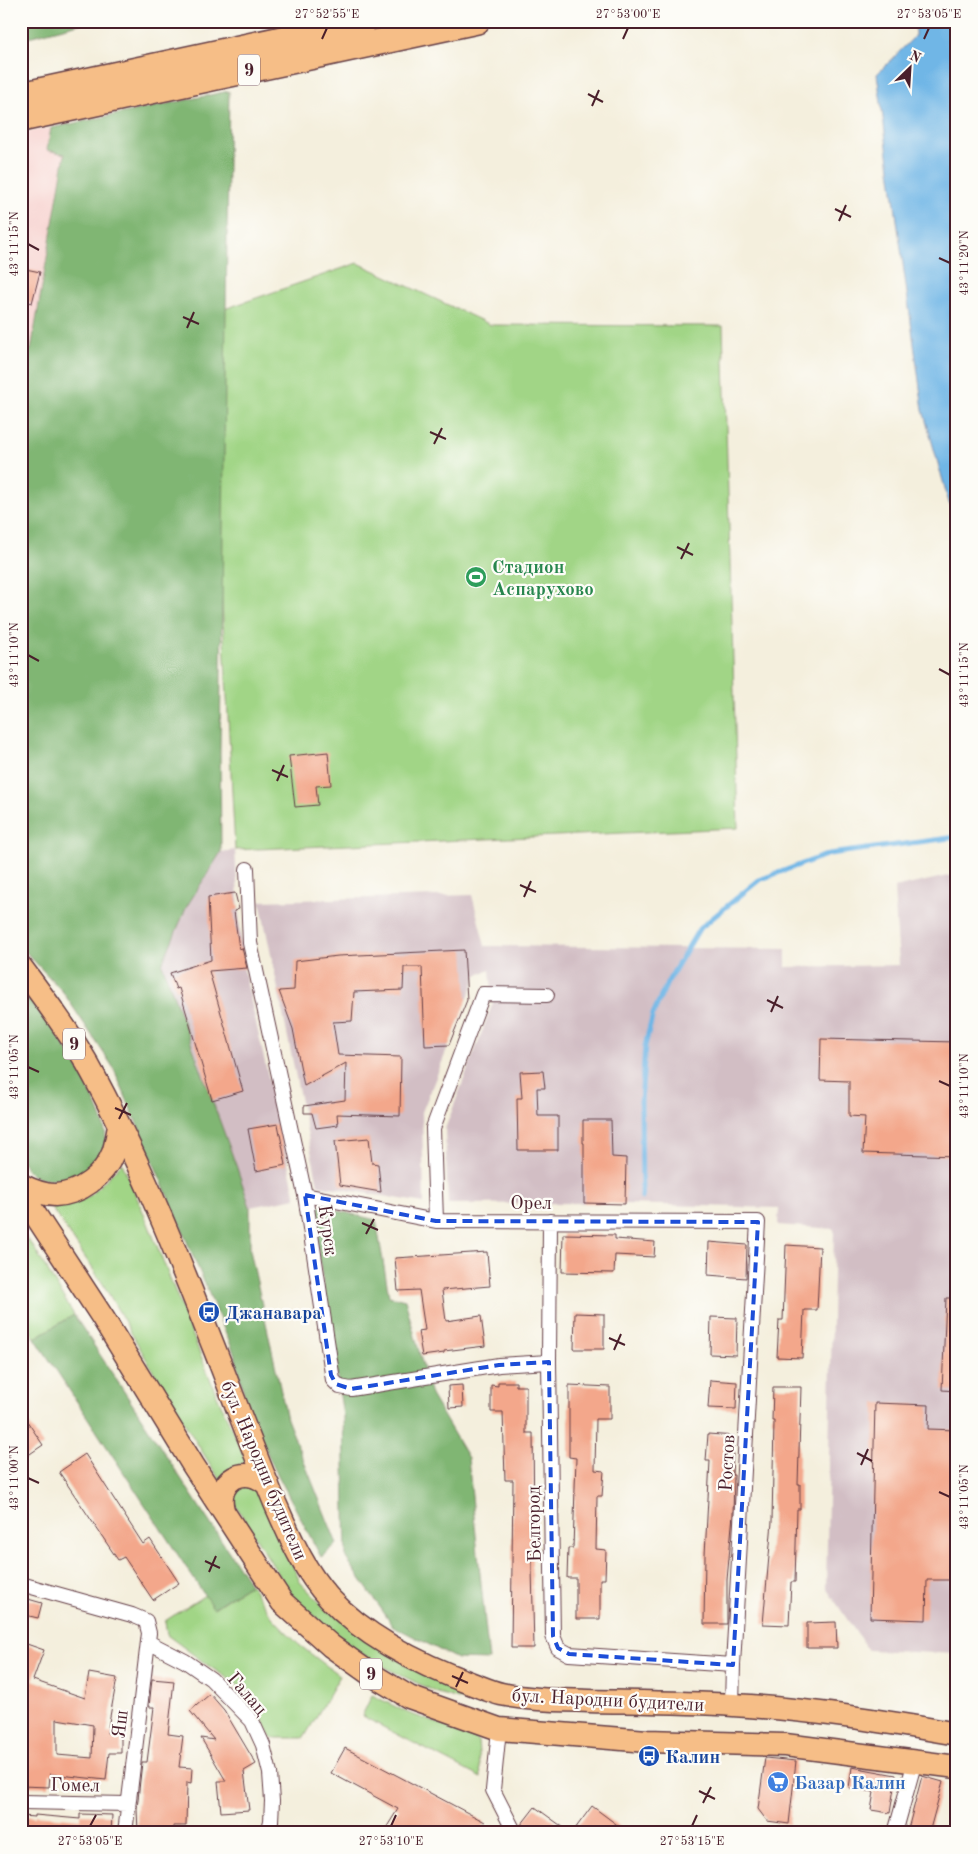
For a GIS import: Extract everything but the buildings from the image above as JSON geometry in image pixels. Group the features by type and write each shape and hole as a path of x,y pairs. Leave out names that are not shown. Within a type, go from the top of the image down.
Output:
{"highway":[{"name":"9","path":"21,95 365,21"},
{"name":"9","path":"21,119 477,21"}],"main road":[{"name":"бул. Народни будители","path":"21,967 85,1060 119,1126 204,1323 268,1485 296,1550 329,1598 352,1618 378,1638 414,1659 446,1674 499,1694 540,1700 732,1705 792,1710 957,1734"},
{"path":"21,1185 35,1192 54,1195 84,1186 96,1178 106,1166 113,1153 119,1126"},
{"name":"бул. Народни будители","path":"21,1193 103,1318 282,1602 331,1646 368,1673 409,1697 499,1729 647,1741 786,1745 957,1767"},
{"path":"223,1510 222,1494 228,1482 233,1479 241,1475 256,1476 268,1485"}],"street":[{"name":"Курск","path":"247,869 250,943 305,1195 331,1375 336,1384 346,1389 351,1389 499,1365 549,1362"},
{"path":"436,1221 433,1128 483,994 547,995"},
{"name":"Орел","path":"305,1195 436,1221 758,1222"},
{"name":"Белгород","path":"550,1221 549,1362 553,1636 558,1648 569,1654 733,1665"},
{"name":"Ростов","path":"732,1705 758,1222"},
{"name":"Яш","path":"21,1584 132,1615 146,1621 149,1633 125,1833"},
{"name":"Галац","path":"148,1642 185,1661 211,1679 252,1721 263,1745 270,1773 272,1814 268,1833"},
{"path":"499,1729 493,1790 515,1833"},
{"path":"895,1833 915,1761"},
{"name":"Гомел","path":"21,1802 128,1804"}],"highlighted area":[{"path":"305,1195 436,1221 758,1222 733,1665 569,1654 558,1648 553,1636 549,1362 499,1365 351,1389 336,1384 331,1375"}],"shaded area":[{"path":"51,128 47,150 65,153 31,350 21,349 21,133"},
{"path":"235,850 242,962 296,1198 250,1207 162,964 187,906 221,852"},
{"path":"957,874 957,1654 868,1650 826,1588 834,1229 778,1225 779,1208 584,1203 448,1204 445,1129 493,1003 490,970 477,975 422,1112 424,1203 318,1185 260,901 472,895 485,946 786,949 786,967 899,965 894,888"}],"green space":[{"path":"21,21 90,21 21,39"},
{"path":"229,91 220,750 221,852 187,906 162,964 250,1207 250,1250 287,1419 337,1544 321,1557 271,1462 246,1403 235,1355 113,1067 63,992 21,947 21,349 31,350 65,154 47,150 51,128"},
{"name":"Стадион Аспарухово","path":"358,263 491,325 723,326 738,828 235,850 207,315"},
{"path":"21,986 70,1054 86,1083 103,1122 105,1140 99,1158 94,1166 72,1177 53,1180 36,1177 30,1173 21,1160"},
{"path":"122,1163 215,1391 300,1582 326,1609 478,1697 482,1706 438,1693 390,1670 354,1649 292,1596 167,1395 103,1284 49,1204 70,1205 91,1195"},
{"path":"311,1204 376,1220 389,1296 405,1300 431,1395 468,1458 489,1660 457,1659 393,1626 346,1558 343,1416"},
{"path":"21,1231 34,1248 74,1315 35,1338 21,1317"},
{"path":"74,1315 250,1584 213,1608 35,1338"},
{"path":"250,1584 272,1617 298,1644 340,1676 304,1738 271,1738 250,1693 167,1635 165,1621 205,1595 214,1608"},
{"path":"372,1695 408,1713 473,1736 478,1741 481,1778 362,1716"}],"water":[{"path":"915,21 957,21 957,531 923,410 877,74 915,36"}],"waterway":[{"path":"642,1198 641,1102 645,1046 653,1014 667,983 699,929 759,880 829,854 957,837"}],"place":[{"name":"Стадион Аспарухово","path":"476,577"},
{"name":"Джанавара","path":"209,1312"},
{"name":"Калин","path":"649,1756"},
{"name":"Базар Калин","path":"778,1782"}]}
